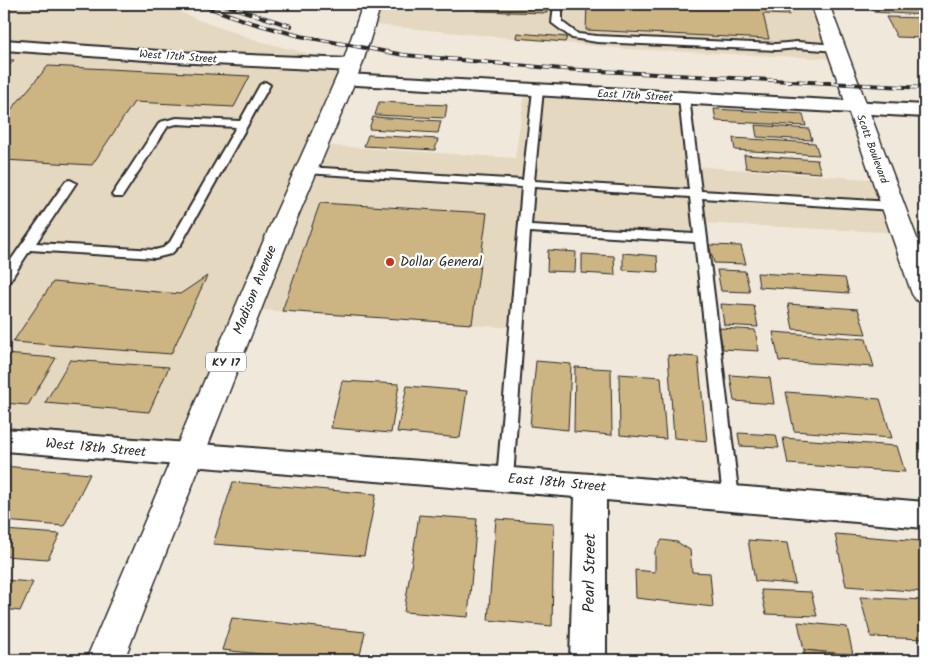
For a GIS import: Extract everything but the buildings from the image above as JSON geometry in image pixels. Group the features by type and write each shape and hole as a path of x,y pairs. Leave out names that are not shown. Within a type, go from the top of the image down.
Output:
{"main road":[{"name":"Madison Avenue","path":"105,660 280,228 349,73 372,4"},
{"name":"Scott Boulevard","path":"820,4 925,294"}],"street":[{"name":"West 17th Street","path":"4,45 174,57 349,73"},
{"name":"East 17th Street","path":"349,73 538,90 925,111"},
{"name":"West 18th Street","path":"4,440 188,456"},
{"name":"East 18th Street","path":"188,456 505,479 925,515"},
{"name":"Pearl Street","path":"588,660 591,486"}],"lane":[{"path":"558,4 557,23 575,36 597,39 776,48 797,45 837,48"},
{"path":"27,246 155,254 167,251 175,244 266,85"},
{"path":"505,479 528,184 538,90"},
{"path":"684,98 731,498"},
{"path":"118,195 164,124 177,121 244,124"},
{"path":"306,170 893,206"},
{"path":"4,280 70,183"},
{"path":"525,228 700,238"}],"shaded area":[{"path":"4,4 162,4 201,21 259,41 352,65 317,145 515,158 525,90 684,98 692,166 883,180 903,233 699,223 700,238 525,228 517,328 248,309 188,456 4,440"},
{"path":"265,4 820,4 841,59 627,49 365,24 369,11"}],"railway":[{"path":"199,4 249,22 300,36 404,55 562,69 925,88"},
{"path":"221,4 291,26"}],"place":[{"name":"Dollar General","path":"390,262"}]}
